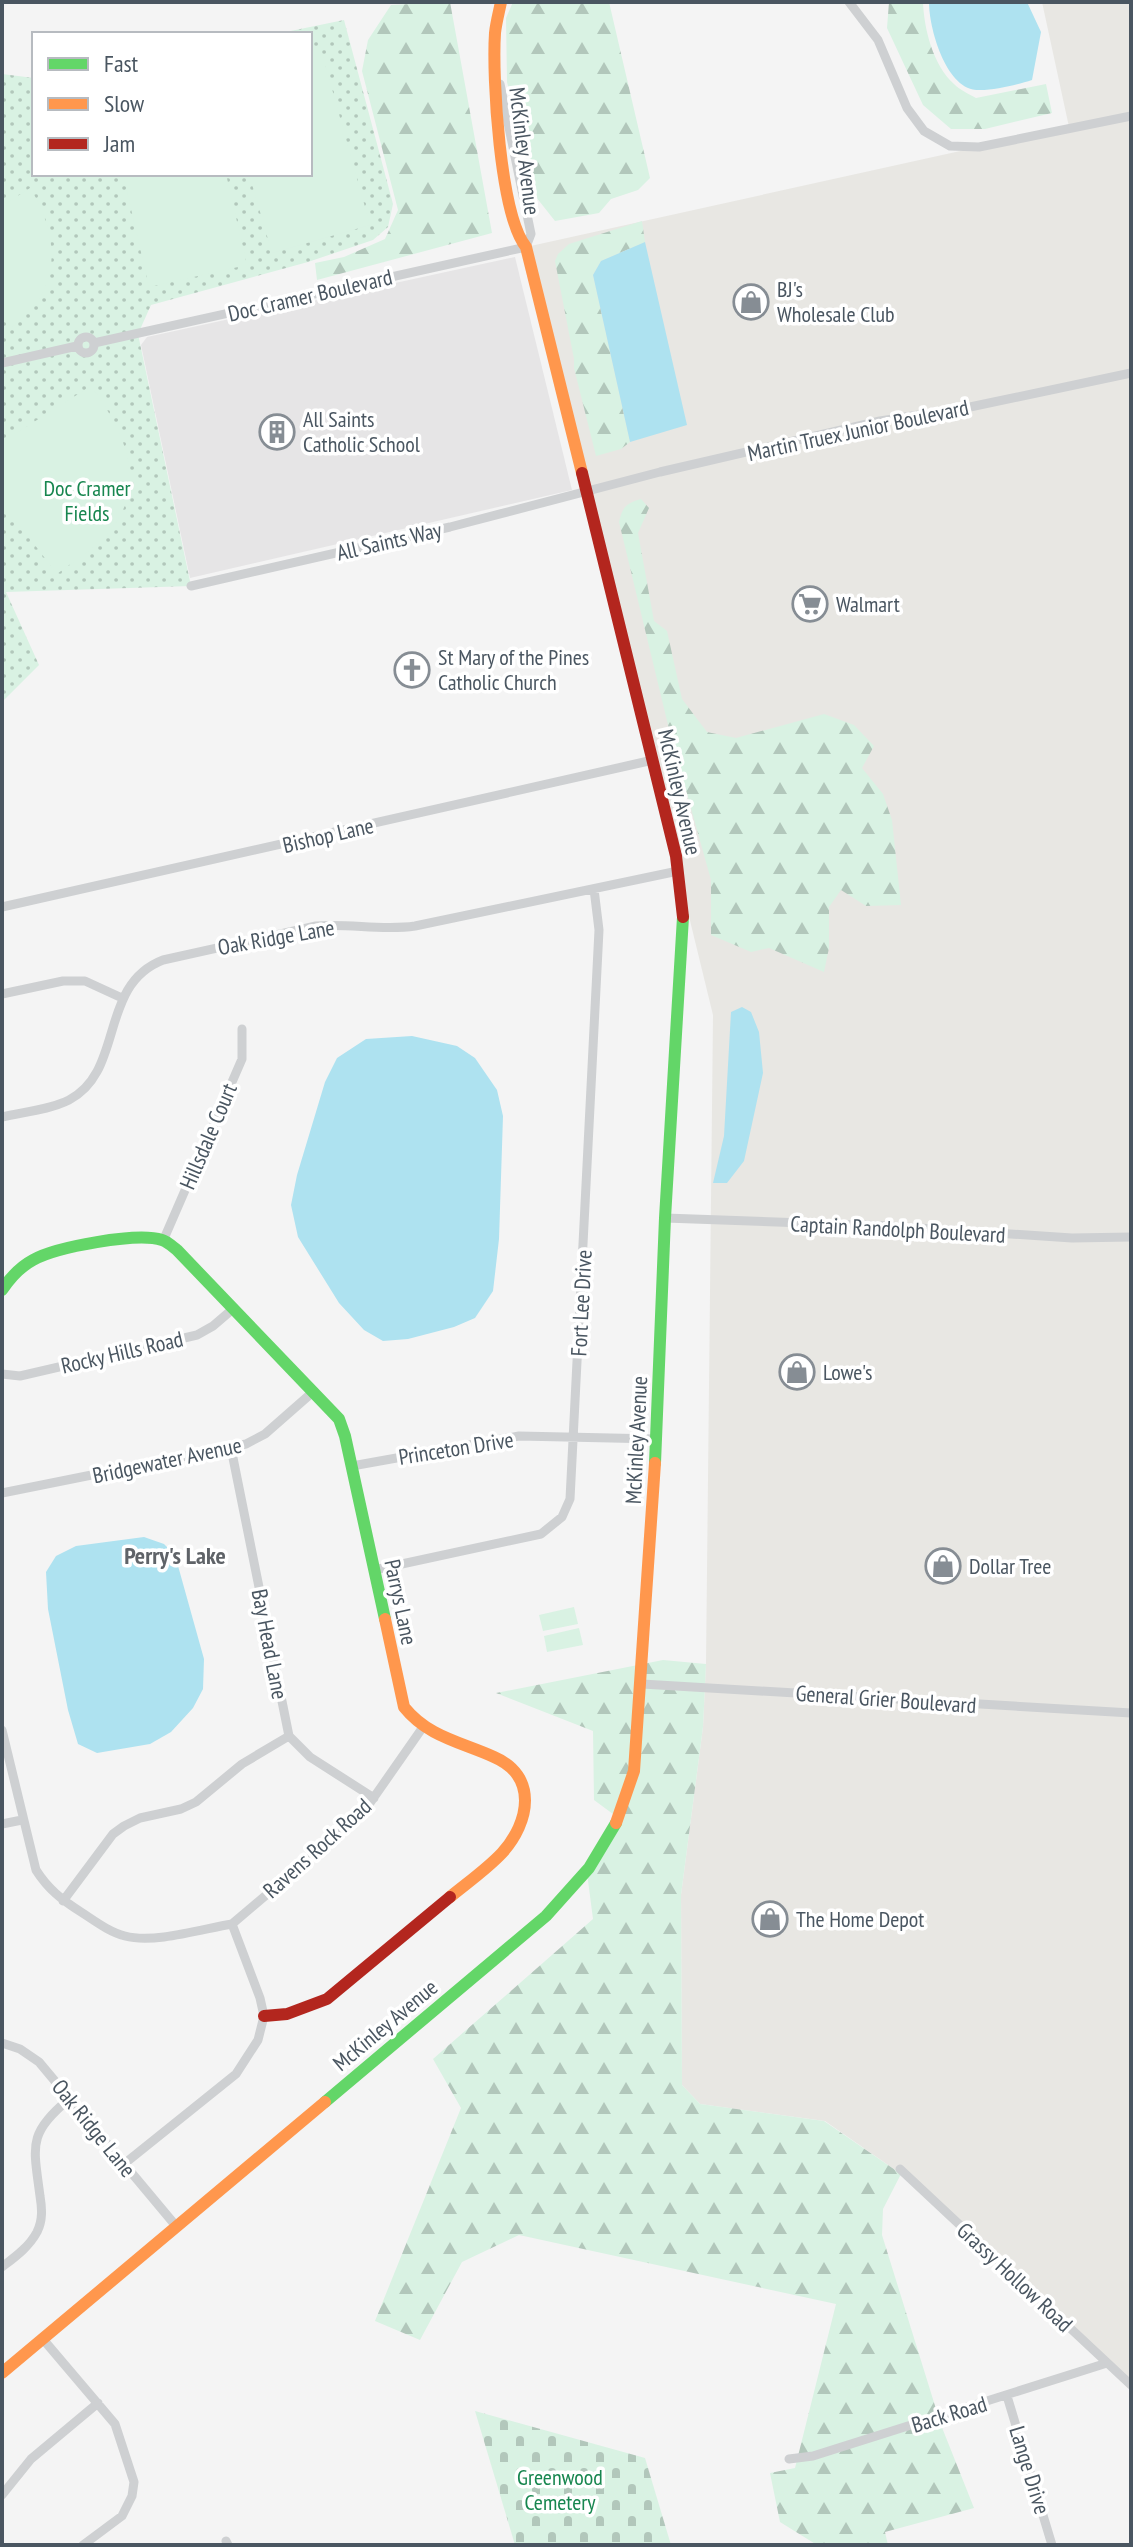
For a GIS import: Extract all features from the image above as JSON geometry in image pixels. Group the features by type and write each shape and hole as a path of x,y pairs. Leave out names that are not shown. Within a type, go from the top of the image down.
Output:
{"street":[{"name":"McKinley Avenue","path":"2,2373 546,1916 579,1882 607,1841 629,1790 636,1754 642,1684 683,921 678,871 653,760 526,247 517,236 502,168 495,57 495,32 501,2"},
{"path":"857,4 878,40 907,108 924,131 950,146 979,147 1131,116"},
{"name":"Doc Cramer Boulevard","path":"2,363 77,346 82,352 89,352 94,343 526,247"},
{"name":"Martin Truex Junior Boulevard","path":"586,493 660,472 880,421 970,407 1131,373"},
{"name":"All Saints Way","path":"191,586 586,493"},
{"name":"Bishop Lane","path":"2,907 653,760"},
{"name":"Oak Ridge Lane","path":"2,1117 69,1100 88,1087 99,1070 122,998 133,979 152,964 316,926 338,924 395,929 415,926 678,871"},
{"name":"Fort Lee Drive","path":"374,1570 541,1534 562,1517 570,1499 599,930 594,889"},
{"path":"2,994 74,981 100,986 122,998"},
{"name":"Hillsdale Court","path":"163,1241 242,1059 242,1029"},
{"name":"Captain Randolph Boulevard","path":"665,1218 888,1226 1072,1238 1131,1237"},
{"path":"2,1290 17,1271 36,1258 57,1251 130,1239 163,1241"},
{"name":"Parrys Lane","path":"163,1241 186,1258 339,1419 404,1707 423,1727"},
{"name":"Rocky Hills Road","path":"2,1374 20,1376 197,1335 234,1308"},
{"name":"Bridgewater Avenue","path":"2,1493 246,1444 265,1434 314,1391"},
{"name":"Princeton Drive","path":"352,1466 496,1438 657,1439"},
{"name":"Bay Head Lane","path":"231,1448 289,1736"},
{"name":"General Grier Boulevard","path":"642,1684 1131,1713"},
{"path":"264,2016 287,2014 327,1999 501,1854 515,1837 526,1803 525,1787 519,1775 499,1758 436,1735 423,1727"},
{"name":"Ravens Rock Road","path":"232,1924 363,1813 423,1727"},
{"path":"2,1730 36,1870 47,1887 63,1901 110,1930 128,1937 150,1938 232,1924 260,1998 264,2016 258,2040 236,2074 124,2164"},
{"path":"63,1901 113,1834 140,1818 181,1809 196,1802 242,1764 289,1736 310,1757 374,1798"},
{"path":"2,1824 22,1820"},
{"name":"Oak Ridge Lane","path":"2,2043 35,2057 176,2226"},
{"path":"2,2267 25,2248 39,2227 42,2211 35,2144 45,2121 70,2098"},
{"name":"Grassy Hollow Road","path":"900,2169 1131,2385"},
{"path":"42,2338 115,2424 134,2482 132,2496 122,2516 83,2545"},
{"name":"Back Road","path":"789,2459 813,2456 1107,2363"},
{"name":"Lange Drive","path":"1007,2396 1052,2545"},
{"path":"2,2495 31,2459 98,2403"}],"shaded area":[{"path":"1042,2 1131,2 1131,2385 901,2174 825,2121 700,2104 682,2085 681,1895 703,1727 706,1664 713,1015 526,247 1069,127"},
{"path":"515,257 572,490 190,578 141,345 147,337"}],"green space":[{"path":"450,2 492,233 317,280 315,263 344,257 385,239 398,210 362,71 368,40 391,5"},
{"path":"513,2 609,2 650,178 638,190 611,199 599,213 555,221 536,197 507,82 506,18"},
{"path":"889,2 923,2 925,24 935,57 959,88 976,98 1046,84 1052,113 985,129 951,129 923,105 887,28"},
{"name":"Doc Cramer Fields","path":"344,20 393,204 388,227 373,240 308,262 151,305 138,334 191,586 6,592 39,665 2,702 2,74 32,78 32,176 312,176 312,32 286,32"},
{"path":"320,46 370,225 272,253 250,176 312,176 312,48"},
{"path":"123,176 226,176 247,265 149,287"},
{"path":"30,188 48,227 51,269 38,300 11,328 2,317 2,206"},
{"path":"642,221 645,242 601,261 593,275 630,442 621,449 596,456 574,368 555,261 569,244"},
{"path":"91,386 122,440 130,479 127,498 119,517 105,536 57,574 2,502 2,442"},
{"path":"641,499 649,508 638,533 654,621 667,631 682,699 707,732 736,738 824,714 854,725 874,746 862,768 883,794 892,820 901,905 866,906 841,890 829,907 829,948 824,972 769,948 751,952 711,935 711,880 669,729 619,522 626,507"},
{"path":"574,1607 578,1624 543,1631 539,1615"},
{"path":"579,1628 583,1645 547,1652 544,1636"},
{"path":"663,1660 706,1664 703,1727 681,1895 682,2085 700,2104 824,2121 901,2174 883,2209 882,2235 941,2425 974,2508 885,2532 888,2545 817,2545 780,2522 770,2473 795,2468 836,2304 519,2235 462,2262 420,2340 375,2321 461,2108 433,2059 593,1919 587,1873 617,1817 594,1800 593,1731 496,1693"},
{"name":"Greenwood Cemetery","path":"475,2411 645,2458 671,2545 515,2545"}],"water":[{"path":"929,2 1027,2 1041,32 1032,80 990,90 965,86 941,54 932,26"},
{"path":"645,242 687,425 630,442 593,275 601,261"},
{"path":"742,1007 751,1012 759,1032 763,1073 744,1161 727,1183 713,1183 724,1136 731,1012"},
{"path":"412,1036 457,1046 475,1058 497,1090 503,1116 499,1239 493,1291 475,1318 408,1339 383,1341 364,1330 339,1303 298,1237 291,1205 325,1082 337,1058 366,1039"},
{"path":"144,1537 164,1544 175,1555 204,1659 203,1689 193,1708 171,1732 150,1744 97,1753 78,1744 68,1710 48,1609 46,1572 56,1556 76,1546"}],"traffic: fast":[{"path":"655,1463 665,1218 683,917"},
{"path":"2,1290 16,1273 33,1260 77,1246 116,1239 150,1238 164,1241 177,1250 339,1419 385,1619"},
{"path":"325,2102 546,1916 589,1868 616,1823"}],"traffic: slow":[{"path":"501,2 494,54 504,177 517,230 526,247 582,473"},
{"path":"616,1823 634,1771 655,1463"},
{"path":"385,1619 404,1707 434,1732 508,1765 523,1788 523,1814 512,1841 490,1865 450,1897"},
{"path":"2,2373 325,2102"}],"traffic: jam":[{"path":"582,473 676,856 683,917"},
{"path":"264,2016 287,2014 327,1999 450,1897"}],"place":[{"name":"BJ's Wholesale Club","path":"751,302"},
{"name":"All Saints Catholic School","path":"277,432"},
{"name":"Walmart","path":"810,604"},
{"name":"St Mary of the Pines Catholic Church","path":"412,670"},
{"name":"Lowe's","path":"797,1372"},
{"name":"Dollar Tree","path":"943,1566"},
{"name":"The Home Depot","path":"770,1919"}],"district":[{"name":"Perry's Lake","path":"175,1555"}]}
